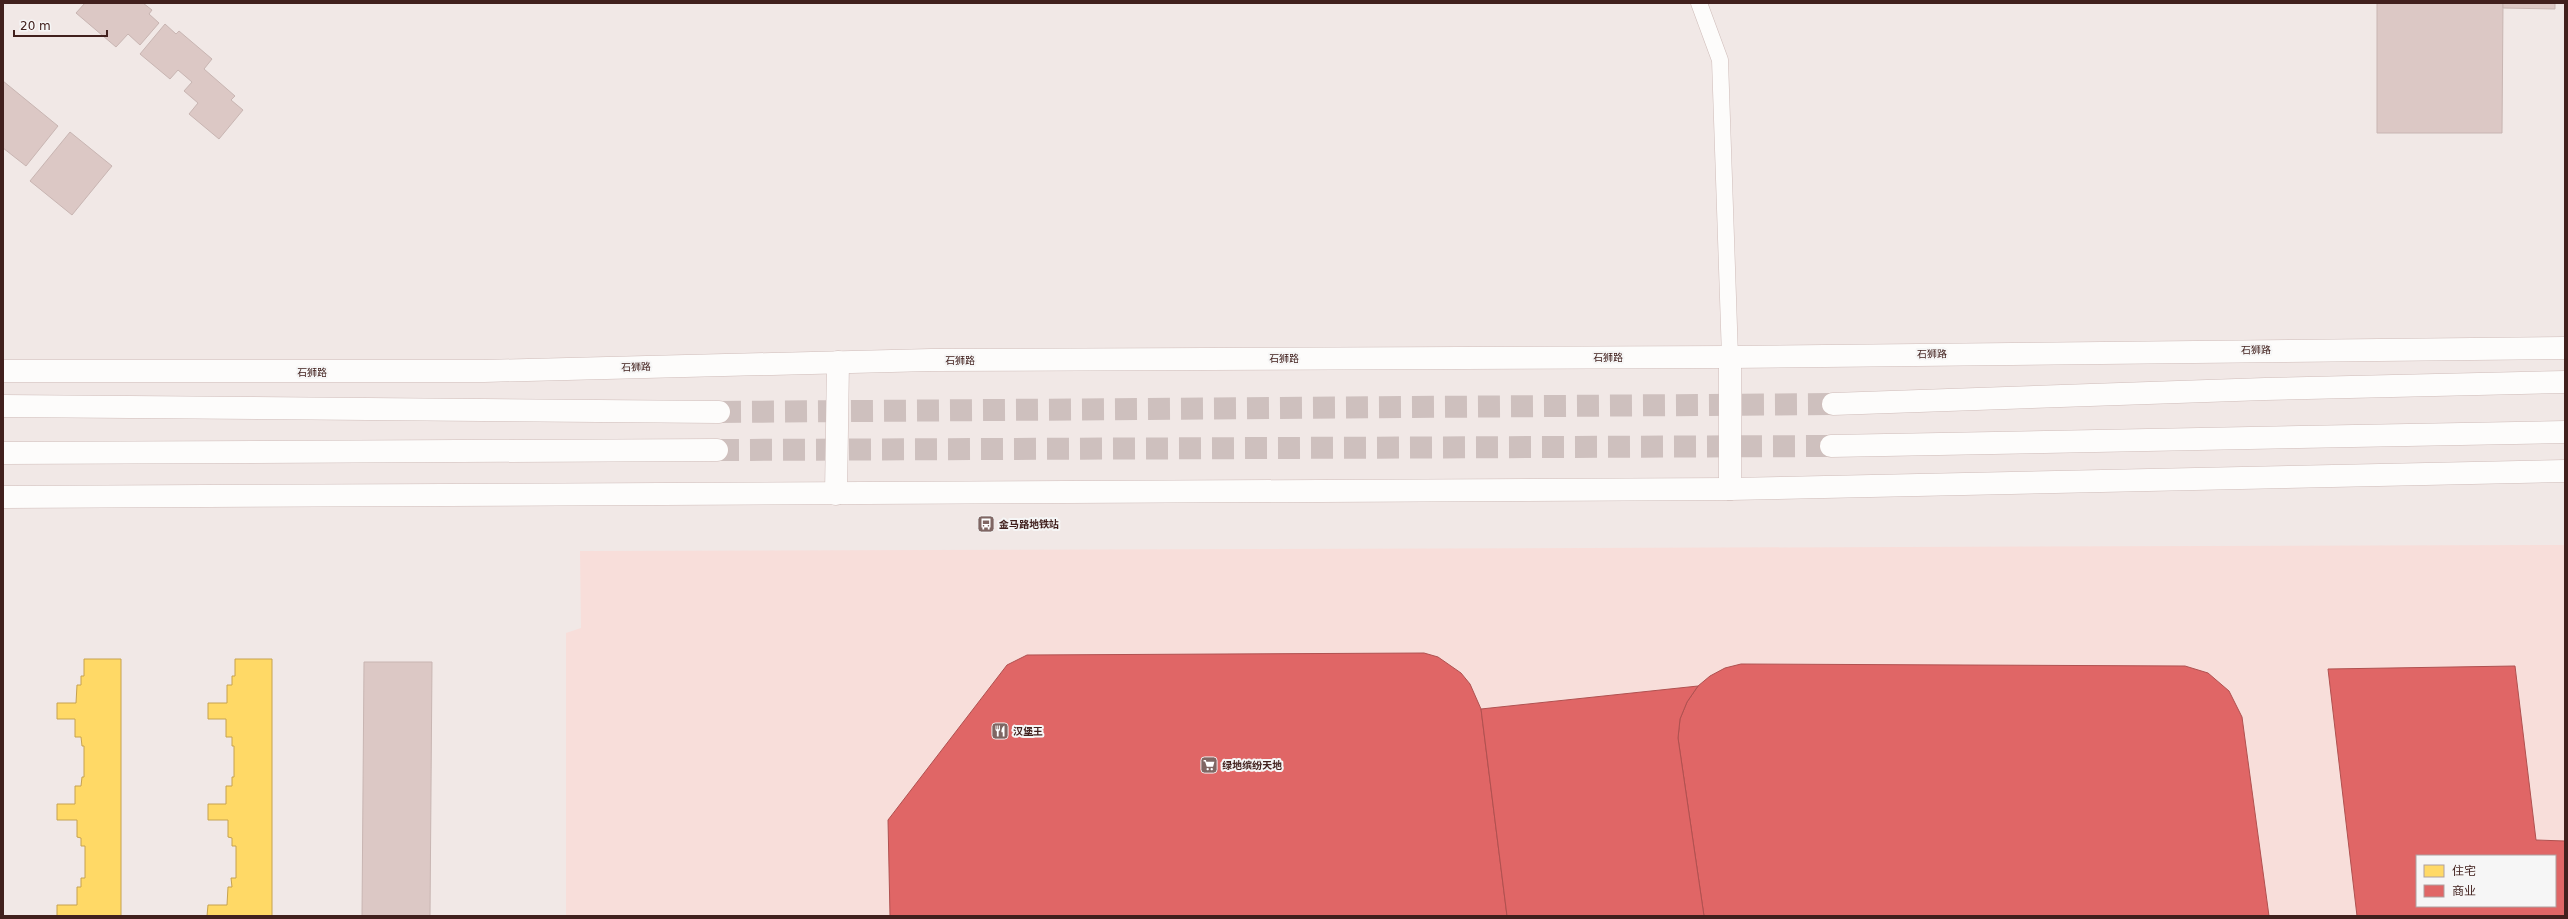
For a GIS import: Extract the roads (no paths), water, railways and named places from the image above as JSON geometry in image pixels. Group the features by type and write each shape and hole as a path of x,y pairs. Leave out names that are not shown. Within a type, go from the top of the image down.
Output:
{"street":[{"name":"石狮路","path":"3,372 476,371 940,360 1730,356 2565,348"},
{"path":"1730,356 1730,489"},
{"path":"836,494 838,362"},
{"path":"1833,404 2264,389 2565,382"},
{"path":"3,406 719,412"},
{"path":"1831,446 2565,432"},
{"path":"3,453 717,450"},
{"path":"3,497 1730,489 2565,471"}],"lane":[{"path":"1700,3 1720,60 1730,356"}],"tunnel":[{"path":"719,412 1833,404"},
{"path":"717,450 1831,446"}],"place":[{"name":"金马路地铁站","path":"986,524"},
{"name":"汉堡王","path":"1000,731"},
{"name":"绿地缤纷天地","path":"1209,765"}]}
